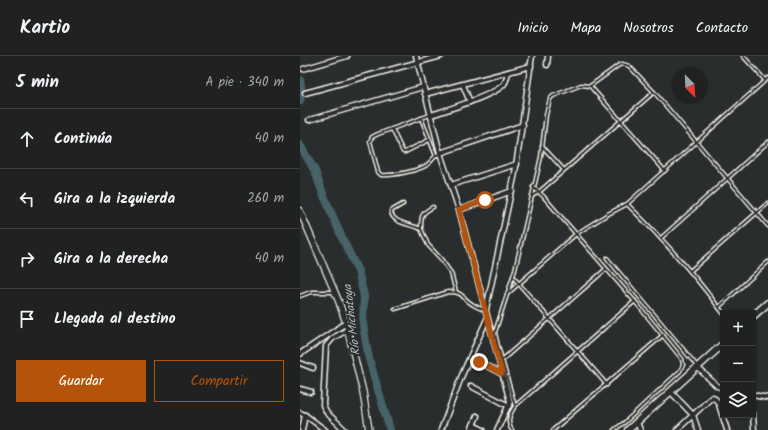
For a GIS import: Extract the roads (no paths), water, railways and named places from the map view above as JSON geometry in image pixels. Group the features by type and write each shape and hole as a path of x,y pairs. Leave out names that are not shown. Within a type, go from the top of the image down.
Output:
{"main road":[{"path":"756,313 768,303"},
{"path":"628,430 721,346"}],"street":[{"path":"303,69 347,56"},
{"path":"416,56 431,114 438,154 451,185 459,210 510,402 497,430"},
{"path":"306,93 441,56"},
{"path":"485,310 517,164 532,56"},
{"path":"547,65 548,56"},
{"path":"425,94 531,66"},
{"path":"431,114 470,102 500,88 506,82 508,72"},
{"path":"463,85 470,102"},
{"path":"309,120 423,87"},
{"path":"438,154 523,125"},
{"path":"451,185 517,164"},
{"path":"459,210 512,191"},
{"path":"300,211 335,292 346,323 363,392 369,430"},
{"path":"441,430 462,375 487,319"},
{"path":"300,354 346,323"},
{"path":"345,430 327,413 323,405 326,346 333,338 347,330"},
{"path":"479,362 502,374"},
{"path":"300,363 313,368"},
{"path":"697,367 717,386 720,387"},
{"path":"471,386 509,406"},
{"path":"300,389 311,392"},
{"path":"671,392 693,415 698,430"},
{"path":"756,396 768,398"},
{"path":"677,430 710,399 715,398 718,402 727,430"},
{"path":"300,413 325,430"},
{"path":"302,430 305,415"},
{"path":"471,430 477,416"},
{"path":"753,418 754,430"},
{"path":"637,422 640,430"},
{"path":"473,425 483,430"}],"lane":[{"path":"743,56 765,80"},
{"path":"590,86 615,67 623,64 629,66 654,92 768,226"},
{"path":"506,295 576,234 627,204 768,78"},
{"path":"515,406 495,333 513,276 541,157 546,115 550,100 561,92 581,85 590,86 665,171"},
{"path":"531,197 539,192 654,92"},
{"path":"421,118 429,140 438,154 422,168 390,175 381,175 378,172 370,141 372,137 431,114"},
{"path":"392,129 403,152 429,140"},
{"path":"661,238 768,142"},
{"path":"542,146 564,170"},
{"path":"533,187 635,301 682,359 683,365 680,372 614,430"},
{"path":"690,271 768,203"},
{"path":"402,204 391,211 392,216 396,220 420,229"},
{"path":"627,204 661,238 721,310"},
{"path":"433,207 425,211 422,216 420,229 428,245 451,273 456,292"},
{"path":"607,258 697,367"},
{"path":"719,307 768,262"},
{"path":"502,360 606,269"},
{"path":"513,276 607,384"},
{"path":"300,296 311,292 335,292"},
{"path":"395,309 448,292 456,292 472,304 485,310"},
{"path":"512,430 508,426 508,421 515,406 635,301"},
{"path":"553,430 664,335"}],"waterway":[{"name":"Río Michatoya","path":"300,80 302,92 300,101"},
{"name":"Río Michatoya","path":"300,145 315,171 343,240 358,271 364,296 363,325 369,359 390,430"}]}
